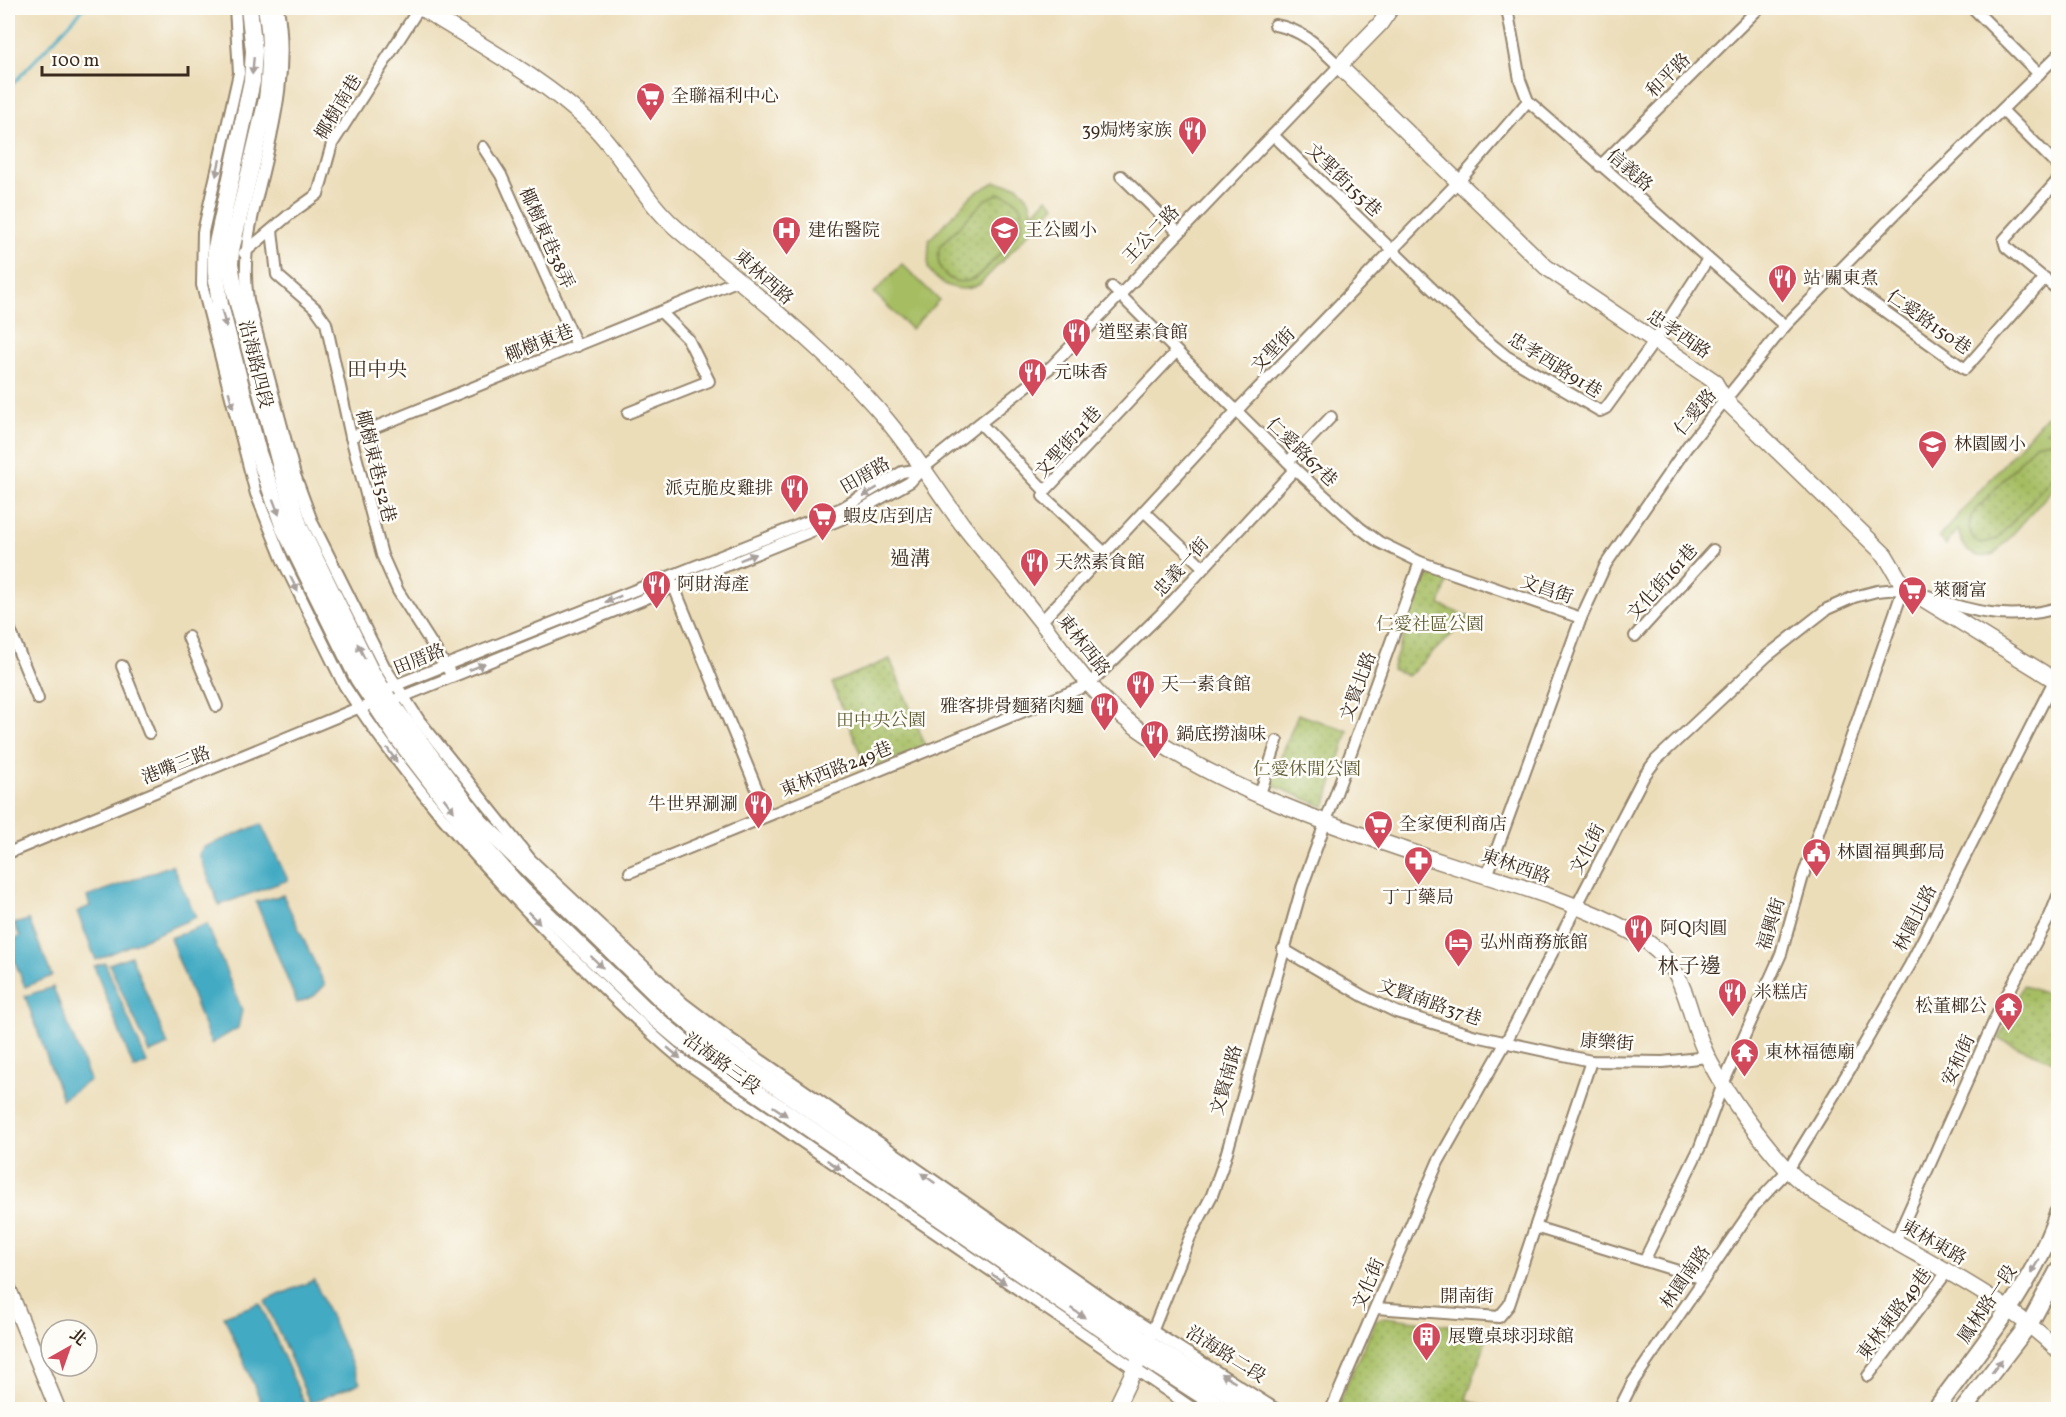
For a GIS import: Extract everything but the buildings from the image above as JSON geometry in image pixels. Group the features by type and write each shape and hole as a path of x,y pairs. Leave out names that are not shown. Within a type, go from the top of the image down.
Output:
{"main road":[{"name":"沿海路四段","path":"223,269 216,248 230,148 252,81 254,51 249,8"},
{"name":"沿海路四段","path":"266,8 270,53 267,99 231,250 223,269 220,305 268,486 284,528 358,678 383,698"},
{"name":"沿海路三段","path":"383,698 469,831 517,892 657,1029 722,1080 964,1228 1144,1350"},
{"name":"沿海路三段","path":"383,698 480,822 677,1005 964,1228"},
{"name":"鳳林路一段","path":"1935,1410 2010,1308 2047,1246 2058,1213"},
{"path":"1963,1410 2030,1323 2058,1271"},
{"path":"1144,1350 1224,1410"},
{"name":"沿海路二段","path":"1144,1350 1255,1410"}],"street":[{"name":"沿海路四段","path":"235,8 239,73 230,148 203,232 202,285 248,465 267,527 344,686 383,698"},
{"name":"沿海路四段","path":"278,8 282,35 279,96 246,252 244,271 248,300 295,475 383,698"},
{"name":"椰樹南巷","path":"202,285 318,194 332,144 420,8"},
{"name":"東林西路","path":"420,8 531,78 587,120 601,134 669,222 739,280 882,414 1088,685 1119,714 1145,734 1220,776 1260,794 1327,822 1576,907 1634,934 1657,949 1674,970 1688,998 1707,1057 1723,1084 1788,1170"},
{"name":"王公二路","path":"922,469 1052,366 1116,291 1179,233 1380,24 1391,8"},
{"name":"信義路","path":"1507,8 1520,80 1528,101 1785,326"},
{"name":"和平路","path":"1600,166 1759,8"},
{"path":"1973,8 2039,74"},
{"name":"忠孝西路","path":"1275,24 1308,36 1460,180 1552,272 1714,381 1726,401 1886,555 1904,587 2057,678"},
{"name":"仁愛路","path":"1487,876 1581,618 1606,564 1687,447 1785,326 2058,55"},
{"name":"文聖街","path":"1041,622 1237,412 1460,180 1528,101"},
{"path":"2002,110 2058,166"},
{"name":"文聖街155巷","path":"1273,135 1480,335"},
{"name":"椰樹東巷38弄","path":"483,147 501,175 577,346"},
{"path":"1121,176 1179,233"},
{"path":"2058,180 2004,240 2006,247 2058,290"},
{"name":"椰樹東巷152巷","path":"272,230 277,275 316,309 326,323 351,437 382,555 398,591 453,676"},
{"path":"1654,342 1708,259"},
{"name":"仁愛路150巷","path":"1837,273 1855,290 1965,369 2045,278"},
{"name":"椰樹東巷","path":"351,437 739,280"},
{"name":"仁愛路67巷","path":"1116,291 1292,466 1360,528 1379,542 1420,562 1502,591"},
{"path":"628,413 709,381 688,339 660,312"},
{"name":"忠孝西路91巷","path":"1480,335 1506,356 1600,411 1606,408 1654,342"},
{"name":"文聖街21巷","path":"1105,553 1043,496 1045,491 1176,352"},
{"name":"忠義一街","path":"1088,685 1162,613 1292,466 1331,417"},
{"path":"981,424 1045,491"},
{"name":"田厝路","path":"383,698 446,666 846,506 902,472 922,469"},
{"name":"田厝路","path":"383,698 453,676 849,516 910,482 922,469"},
{"path":"1144,511 1203,567"},
{"name":"文化街161巷","path":"1635,636 1713,550"},
{"name":"文賢北路","path":"1327,822 1420,562"},
{"path":"670,576 767,814"},
{"path":"1904,587 1968,611 2010,614 2041,613 2058,608"},
{"name":"文化街","path":"1331,1410 1438,1162 1506,1041 1644,776 1656,760 1767,656 1827,609 1854,597 1904,587"},
{"name":"福興街","path":"1644,1261 1700,1147 1723,1084 1781,954 1803,876 1904,587"},
{"name":"文昌街","path":"1502,591 1581,618"},
{"path":"8,625 38,699"},
{"path":"188,637 217,706"},
{"path":"122,666 149,733"},
{"name":"林園北路","path":"1788,1170 1851,1069 1910,965 2057,678"},
{"name":"東林西路249巷","path":"630,872 767,814 1088,685"},
{"name":"港嘴三路","path":"8,853 383,698"},
{"path":"1260,794 1277,741"},
{"name":"文賢南路","path":"1115,1410 1144,1350 1171,1281 1212,1196 1225,1159 1302,887 1327,822"},
{"name":"安和街","path":"1895,1242 2001,1006 2050,916 2058,896"},
{"name":"文賢南路37巷","path":"1283,949 1363,996 1396,1012 1476,1036 1506,1041"},
{"path":"657,1029 677,1005"},
{"name":"康樂街","path":"1506,1041 1591,1061 1663,1062 1707,1057"},
{"name":"開南街","path":"1376,1308 1499,1317 1509,1305 1591,1061"},
{"name":"東林東路","path":"1788,1170 1831,1203 2010,1308 2030,1323 2058,1350"},
{"name":"林園南路","path":"1619,1410 1633,1382 1755,1205 1788,1170"},
{"path":"1535,1227 1704,1279"},
{"name":"沿海路三段","path":"964,1228 1144,1350"},
{"name":"東林東路49巷","path":"1868,1376 1947,1272"},
{"path":"8,1288 58,1410"},
{"path":"1144,1350 1195,1410"},
{"name":"沿海路二段","path":"1144,1350 1277,1410"}],"green space":[{"path":"995,182 1018,186 1029,199 1033,214 1047,198 1055,206 980,284 958,289 938,280 928,268 929,240 973,194","holes":["999,193 1013,198 1022,208 1023,220 1018,232 973,279 965,282 950,279 941,269 938,254 940,246 985,200"]},
{"path":"999,193 1013,198 1022,208 1021,227 999,255 973,279 965,282 950,279 941,269 938,254 940,246 985,200"},
{"path":"902,264 939,300 911,329 874,293"},
{"path":"2046,416 2054,423 2046,431 2058,432 2058,446 2050,441 2035,444 1971,516 1970,533 1976,542 1983,543 1997,539 2058,471 2058,483 1997,552 1976,556 1963,543 1958,529 1946,545 1939,537"},
{"path":"2050,441 2058,446 2058,471 1997,539 1983,543 1976,542 1969,530 1971,516 2035,444"},
{"name":"仁愛社區公園","path":"1426,571 1448,579 1440,605 1470,617 1408,676 1392,669"},
{"name":"田中央公園","path":"890,659 926,747 867,770 832,683"},
{"name":"仁愛休閒公園","path":"1298,714 1348,731 1325,807 1270,784"},
{"path":"2023,985 2058,999 2058,1063 1999,1039"},
{"path":"1384,1317 1486,1330 1484,1347 1466,1399 1492,1409 1335,1410 1376,1320"}],"water":[{"path":"261,824 288,880 219,905 199,854 204,847"},
{"path":"172,865 196,917 96,960 77,912 90,906 87,897"},
{"path":"283,895 325,985 314,996 297,1003 256,902"},
{"path":"29,920 52,976 25,987 8,944 20,936 14,924"},
{"path":"207,924 242,1010 238,1028 211,1044 170,938"},
{"path":"131,956 168,1045 150,1053 109,964"},
{"path":"105,963 147,1063 134,1069 94,966"},
{"path":"53,987 90,1080 62,1099 25,996"},
{"path":"314,1280 360,1383 310,1403 265,1301"},
{"path":"260,1303 305,1405 294,1409 264,1409 224,1316"}],"waterway":[{"path":"8,89 84,8"}],"place":[{"name":"全聯福利中心","path":"650,122"},
{"name":"39焗烤家族","path":"1193,156"},
{"name":"建佑醫院","path":"787,256"},
{"name":"王公國小","path":"1004,256"},
{"name":"站 關東煮","path":"1782,304"},
{"name":"道堅素食館","path":"1077,358"},
{"name":"元味香","path":"1033,398"},
{"name":"林園國小","path":"1933,470"},
{"name":"派克脆皮雞排","path":"794,514"},
{"name":"蝦皮店到店","path":"822,542"},
{"name":"天然素食館","path":"1034,588"},
{"name":"阿財海產","path":"656,610"},
{"name":"萊爾富","path":"1912,616"},
{"name":"天一素食館","path":"1140,710"},
{"name":"雅客排骨麵豬肉麵","path":"1105,732"},
{"name":"鍋底撈滷味","path":"1155,760"},
{"name":"牛世界涮涮","path":"759,830"},
{"name":"全家便利商店","path":"1378,850"},
{"name":"林園福興郵局","path":"1816,878"},
{"name":"丁丁藥局","path":"1418,886"},
{"name":"阿Q肉圓","path":"1639,954"},
{"name":"弘州商務旅館","path":"1459,968"},
{"name":"米糕店","path":"1733,1018"},
{"name":"松董椰公","path":"2008,1032"},
{"name":"東林福德廟","path":"1744,1078"},
{"name":"展覽桌球羽球館","path":"1427,1362"}],"district":[{"name":"田中央","path":"377,369"},
{"name":"過溝","path":"910,558"},
{"name":"林子邊","path":"1689,966"}]}
